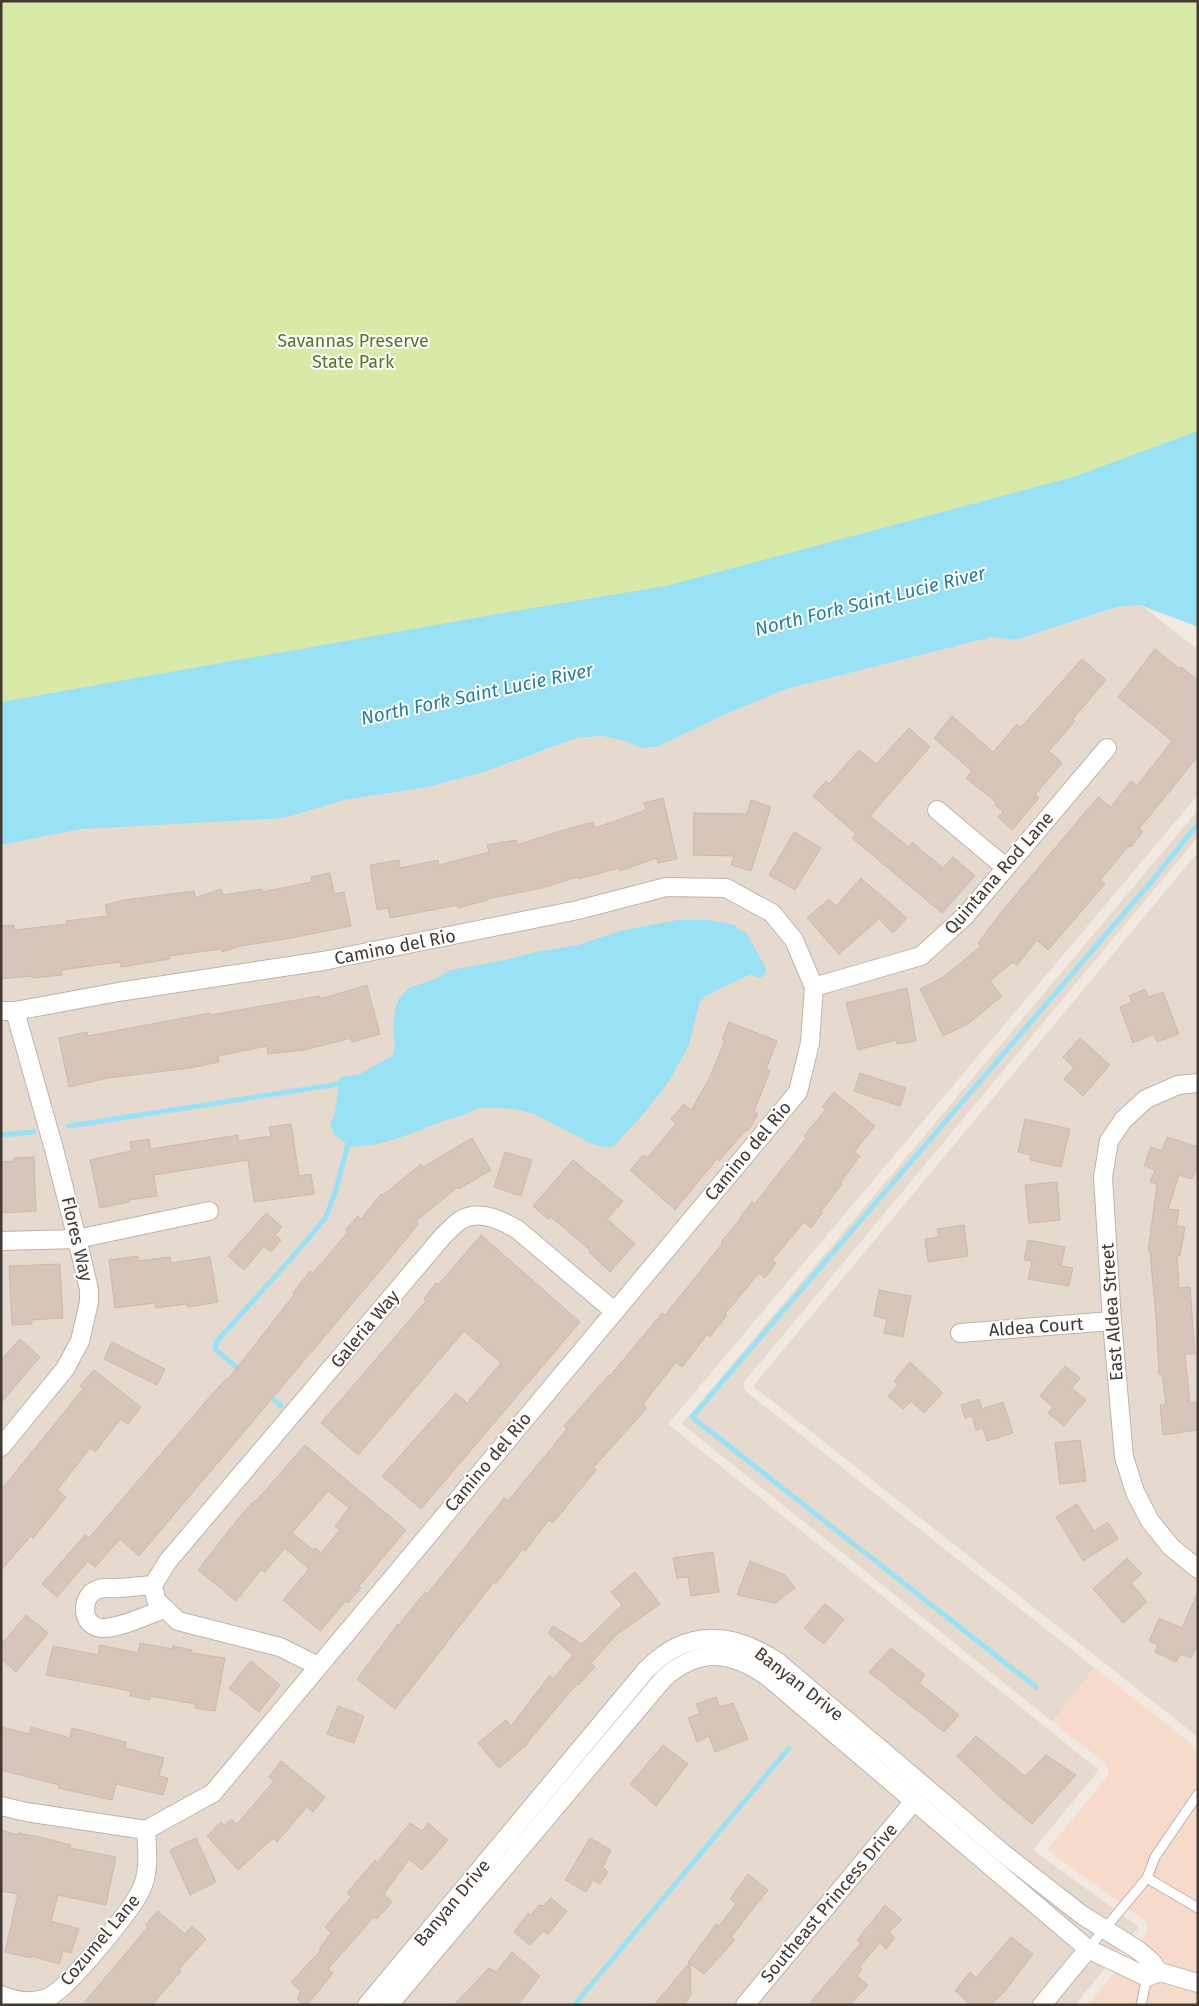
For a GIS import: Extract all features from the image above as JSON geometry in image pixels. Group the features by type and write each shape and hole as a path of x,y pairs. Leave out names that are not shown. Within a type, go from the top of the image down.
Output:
{"street":[{"name":"Quintana Rod Lane","path":"814,987 921,956 966,915 1107,748"},
{"path":"938,810 1005,867"},
{"name":"Camino del Rio","path":"8,1011 118,992 323,961 578,910 666,888 726,888 772,913 794,940 814,987 810,1043 798,1092 213,1793 146,1830"},
{"name":"Flores Way","path":"1,1446 56,1382 80,1341 89,1302 77,1239 54,1148 8,1011"},
{"name":"East Aldea Street","path":"1198,1083 1178,1085 1146,1099 1123,1120 1109,1141 1103,1177 1112,1321 1124,1457 1135,1492 1150,1521 1166,1540 1198,1569"},
{"path":"1,1241 77,1239 209,1211"},
{"name":"Galeria Way","path":"153,1585 174,1554 443,1236 461,1220 479,1216 498,1219 507,1223 518,1230 614,1311"},
{"name":"Aldea Court","path":"960,1333 1112,1321"},
{"path":"164,1609 116,1626 101,1628 93,1625 86,1616 85,1606 88,1596 99,1589 153,1585 156,1600 178,1621 280,1647 318,1666"},
{"name":"Banyan Drive","path":"388,2005 646,1670 659,1658 678,1647 704,1640 728,1639 754,1647 779,1663 914,1801 1088,1949 1155,1974 1198,1982"},
{"name":"Banyan Drive","path":"367,2005 670,1674 684,1663 709,1656 735,1659 752,1666 834,1721 1082,1916 1138,1950 1152,1962 1155,1974"},
{"path":"659,1658 670,1674"},
{"name":"Southeast Princess Drive","path":"745,2005 914,1801"},
{"path":"1,1806 26,1812 146,1830"},
{"name":"Cozumel Lane","path":"1,1995 31,2002 50,1997 66,1983 107,1937 142,1890 147,1870 146,1830"},
{"path":"1042,2005 1088,1949"}],"lane":[{"path":"1088,1949 1147,1878 1155,1857 1198,1794"},
{"path":"1147,1878 1198,1908"},
{"path":"1141,2005 1155,1974"}],"shaded area":[{"path":"1141,605 1198,650 1198,795 668,1424 1099,1770 1033,1850 1139,1927 1075,2005 1,2005 1,845 82,829 344,800 428,787 484,772 577,738 602,736 625,741 641,748 657,747 717,718 786,689 992,637 1015,640 1117,607"},
{"path":"1198,810 1198,837 744,1382 744,1388 748,1393 1095,1668 1053,1722 682,1424"},
{"path":"1198,852 1198,1737 753,1386"},
{"path":"1095,1668 1198,1749 1198,1973 1166,1964 1165,1960 1162,1961 1140,1941 1148,1931 1148,1925 1144,1920 1047,1850 1107,1777 1109,1771 1105,1763 1053,1722"},
{"path":"1115,1972 1143,1985 1156,1985 1162,1982 1198,1992 1198,2005 1088,2005"}],"green space":[{"name":"Savannas Preserve State Park","path":"1,1 1198,1 1198,499 1,770"}],"water":[{"name":"North Fork Saint Lucie River","path":"1198,431 1198,627 1140,605 1117,607 1015,640 992,637 786,689 717,718 657,747 641,748 625,741 602,736 577,738 484,772 428,787 344,800 284,818 82,829 1,845 1,702 666,586 1073,477"},
{"path":"678,920 710,920 734,925 747,934 766,968 766,973 761,978 751,974 705,996 699,1004 689,1045 669,1081 647,1110 614,1146 605,1147 592,1144 534,1114 515,1109 496,1108 478,1108 461,1116 378,1144 351,1147 334,1134 330,1125 335,1112 340,1077 358,1075 392,1056 395,1047 393,1030 395,1010 399,998 409,988 437,978 451,970 578,945 624,930"}],"building":[{"path":"1155,649 1180,669 1181,667 1198,680 1198,756 1139,829 1143,832 1100,880 1105,884 1048,950 1037,940 1017,965 1013,962 990,981 1002,996 968,1024 943,1036 920,989 942,978 981,946 978,943 1003,910 1098,797 1111,807 1131,781 1137,786 1172,741 1118,697"},
{"path":"1082,659 1106,680 1049,751 1062,763 1035,795 1039,798 1012,830 998,817 1003,812 995,805 997,803 966,778 972,771 934,738 952,716 993,752 1017,724 1021,727"},
{"path":"909,728 930,747 870,816 909,847 912,842 943,868 953,857 975,876 942,913 852,838 856,834 813,796 826,781 829,784 859,750 876,764"},
{"path":"663,798 677,859 658,863 657,858 620,871 619,868 578,879 577,877 542,888 487,899 458,908 458,905 390,918 388,908 377,910 370,865 399,860 400,868 438,860 439,865 489,852 487,845 516,840 517,845 593,822 595,828 646,810 644,803"},
{"path":"751,800 771,807 751,871 731,865 734,856 693,855 694,813 747,814"},
{"path":"794,832 821,848 795,890 769,875"},
{"path":"330,873 334,894 344,892 351,926 240,946 222,952 221,949 169,956 170,959 121,967 120,962 61,970 62,975 1,979 1,926 14,925 14,930 67,924 66,921 108,916 105,905 124,900 194,891 195,898 221,889 223,895 262,889 262,892 312,882 311,877"},
{"path":"861,878 907,918 893,933 879,919 839,954 807,918 829,899 836,906"},
{"path":"367,985 380,1034 352,1042 351,1038 304,1050 268,1054 267,1046 218,1056 219,1062 190,1068 108,1078 69,1087 59,1038 87,1032 88,1036 210,1013 210,1015 319,996 320,999"},
{"path":"907,988 916,1041 897,1044 896,1040 858,1050 846,1003"},
{"path":"1145,989 1148,997 1163,992 1179,1034 1157,1042 1154,1034 1133,1043 1120,1007 1132,1002 1129,996"},
{"path":"729,1022 777,1041 766,1069 770,1071 754,1111 758,1114 748,1131 746,1130 719,1161 717,1159 675,1210 630,1170 643,1155 647,1158 676,1124 671,1119 684,1104 691,1110 709,1079 725,1040 722,1039"},
{"path":"1080,1038 1110,1065 1083,1096 1064,1079 1074,1068 1063,1057"},
{"path":"860,1073 906,1088 900,1106 854,1091"},
{"path":"834,1092 875,1126 854,1152 860,1156 840,1183 842,1184 821,1211 823,1212 811,1228 804,1222 772,1260 776,1263 765,1278 759,1273 725,1314 727,1315 710,1337 707,1335 682,1367 676,1362 643,1404 647,1408 593,1468 596,1470 553,1523 549,1520 525,1551 523,1549 496,1583 494,1582 395,1709 357,1679 398,1624 425,1592 427,1594 504,1498 508,1501 567,1429 564,1426 610,1376 662,1313 665,1315 723,1243 721,1242 740,1217 752,1202 755,1204 806,1138 804,1136 825,1110 822,1107"},
{"path":"1025,1119 1070,1129 1061,1167 1030,1160 1031,1155 1018,1152"},
{"path":"291,1124 299,1176 311,1174 314,1194 254,1202 248,1160 154,1175 157,1196 129,1200 129,1202 100,1208 90,1160 131,1151 130,1142 149,1139 151,1149 238,1135 239,1141 271,1136 269,1127"},
{"path":"1167,1137 1198,1147 1198,1164 1192,1179 1179,1175 1168,1209 1179,1210 1176,1226 1185,1227 1180,1256 1177,1255 1179,1288 1190,1287 1195,1354 1185,1354 1190,1403 1198,1402 1198,1430 1163,1435 1160,1405 1166,1404 1162,1374 1159,1374 1156,1317 1150,1252 1148,1251 1157,1184 1150,1182 1155,1170 1144,1166 1151,1147 1162,1151"},
{"path":"472,1138 491,1170 459,1189 458,1187 415,1222 418,1224 395,1253 139,1556 120,1539 95,1567 88,1561 57,1597 42,1584 85,1535 89,1538 207,1400 228,1379 294,1295 293,1293 310,1271 313,1273 348,1232 345,1230 358,1216 361,1219 381,1194 383,1195 421,1164 423,1167"},
{"path":"505,1152 532,1160 521,1196 494,1187"},
{"path":"34,1157 36,1211 1,1213 1,1162 14,1161 13,1158"},
{"path":"573,1160 623,1201 607,1219 635,1244 610,1272 589,1252 590,1250 551,1217 548,1219 533,1206"},
{"path":"1057,1182 1060,1220 1029,1223 1025,1185"},
{"path":"266,1213 282,1227 275,1235 281,1240 271,1252 264,1246 244,1270 228,1256"},
{"path":"964,1225 968,1256 928,1262 925,1239 939,1237 937,1229"},
{"path":"481,1235 580,1322 421,1509 382,1476 456,1393 467,1403 501,1363 464,1331 358,1455 321,1423 426,1301 424,1299 436,1283 438,1285"},
{"path":"1028,1240 1065,1247 1061,1266 1073,1268 1069,1286 1028,1279 1032,1261 1024,1260"},
{"path":"138,1256 138,1261 170,1257 171,1263 210,1257 218,1302 188,1307 187,1304 156,1308 155,1303 115,1308 109,1260"},
{"path":"60,1264 63,1318 32,1320 32,1324 12,1325 9,1266"},
{"path":"879,1290 911,1296 903,1337 884,1333 887,1319 874,1316"},
{"path":"20,1339 40,1357 1,1403 1,1360"},
{"path":"112,1342 165,1369 157,1385 104,1359"},
{"path":"910,1362 943,1393 924,1413 911,1401 903,1409 888,1396 898,1385 894,1381"},
{"path":"1065,1366 1080,1378 1072,1388 1086,1400 1064,1426 1048,1413 1053,1407 1040,1396"},
{"path":"94,1370 141,1407 128,1424 121,1419 95,1452 90,1448 57,1490 66,1497 33,1538 31,1536 1,1570 1,1490 83,1389 80,1386"},
{"path":"979,1399 982,1409 1003,1402 1013,1433 987,1441 983,1428 976,1430 972,1416 965,1418 961,1405"},
{"path":"1080,1440 1086,1481 1060,1484 1055,1443"},
{"path":"305,1445 406,1530 359,1586 361,1588 348,1603 346,1601 320,1631 283,1600 309,1569 285,1548 265,1572 261,1570 236,1601 198,1570 242,1514 256,1501","holes":["328,1491 349,1508 335,1526 340,1530 321,1553 315,1548 313,1550 292,1533"]},
{"path":"1077,1504 1094,1531 1108,1522 1118,1539 1083,1561 1056,1517"},
{"path":"713,1552 719,1592 691,1596 688,1577 677,1578 673,1558"},
{"path":"1127,1558 1142,1574 1131,1583 1147,1602 1123,1623 1093,1589"},
{"path":"750,1561 785,1575 795,1588 775,1603 737,1595"},
{"path":"635,1572 660,1604 616,1635 591,1663 595,1667 577,1684 527,1745 499,1768 478,1743 506,1720 511,1726 550,1675 553,1679 573,1655 548,1633 553,1626 582,1644 622,1605 611,1592"},
{"path":"1198,1592 1198,1643 1191,1658 1180,1654 1176,1662 1155,1652 1158,1645 1149,1641 1159,1618 1182,1628"},
{"path":"825,1604 844,1619 824,1644 804,1628"},
{"path":"26,1615 48,1633 16,1672 1,1659 1,1645"},
{"path":"140,1643 173,1649 173,1646 192,1650 191,1653 225,1658 215,1711 195,1708 195,1704 150,1696 150,1700 130,1696 131,1691 46,1675 53,1646 98,1655 100,1645 138,1653"},
{"path":"891,1648 925,1675 919,1683 959,1715 944,1732 869,1672"},
{"path":"251,1661 280,1685 259,1712 229,1688"},
{"path":"716,1697 720,1707 733,1703 748,1739 715,1752 709,1736 697,1742 688,1718 700,1713 696,1704"},
{"path":"338,1706 364,1716 354,1743 327,1734"},
{"path":"1,1727 29,1734 31,1727 70,1738 72,1728 126,1742 125,1748 164,1758 159,1776 168,1778 163,1795 116,1784 112,1800 58,1788 59,1785 1,1770"},
{"path":"976,1736 1025,1776 1046,1755 1076,1775 1032,1824 1001,1798 957,1756"},
{"path":"663,1745 688,1764 656,1806 630,1784"},
{"path":"281,1761 325,1797 313,1812 307,1807 277,1842 273,1838 238,1870 207,1836 221,1822 225,1825 231,1819 237,1824 274,1781 269,1777"},
{"path":"410,1823 422,1831 428,1823 448,1840 422,1870 409,1859 384,1894 392,1902 377,1919 374,1917 328,1969 333,1973 307,2005 304,2005 297,1999 301,1991 291,1982 321,1950 319,1949 331,1933 325,1927 351,1897 347,1893 375,1860 377,1863"},
{"path":"1,1830 18,1835 18,1833 40,1837 71,1845 70,1848 116,1857 106,1905 58,1895 51,1921 79,1929 71,1953 63,1951 59,1964 31,1956 31,1958 5,1952 18,1894 1,1891"},
{"path":"196,1838 216,1882 190,1895 170,1850"},
{"path":"590,1838 611,1850 603,1867 608,1872 600,1884 593,1880 586,1892 565,1880"},
{"path":"748,1874 768,1890 731,1937 735,1940 704,1974 690,1964 691,1995 684,2005 654,2005 689,1963 716,1924 719,1926 736,1904 730,1899"},
{"path":"551,1898 567,1911 548,1934 543,1931 530,1945 514,1932 528,1913 530,1916 539,1905 543,1906"},
{"path":"885,1905 902,1920 889,1932 895,1938 886,1949 880,1943 859,1967 862,1969 857,1976 868,1985 850,2005 808,2005 861,1943 857,1940"},
{"path":"158,1911 185,1934 192,1926 206,1939 179,1969 181,1971 152,2005 82,2005 148,1927 145,1925"},
{"path":"1011,1937 1033,1954 1005,1991 991,2005 971,2005 955,1991 970,1972 976,1978"},
{"path":"512,1952 540,1976 518,2005 454,2005 489,1968 496,1972"}],"waterway":[{"path":"1036,1687 692,1417 1151,882 1198,824"},
{"path":"69,1126 339,1084"},
{"path":"1,1135 34,1132"},
{"path":"241,1371 215,1349 217,1341 326,1217 335,1193 348,1144"},
{"path":"268,1395 281,1406"},
{"path":"574,2005 789,1748"}]}
